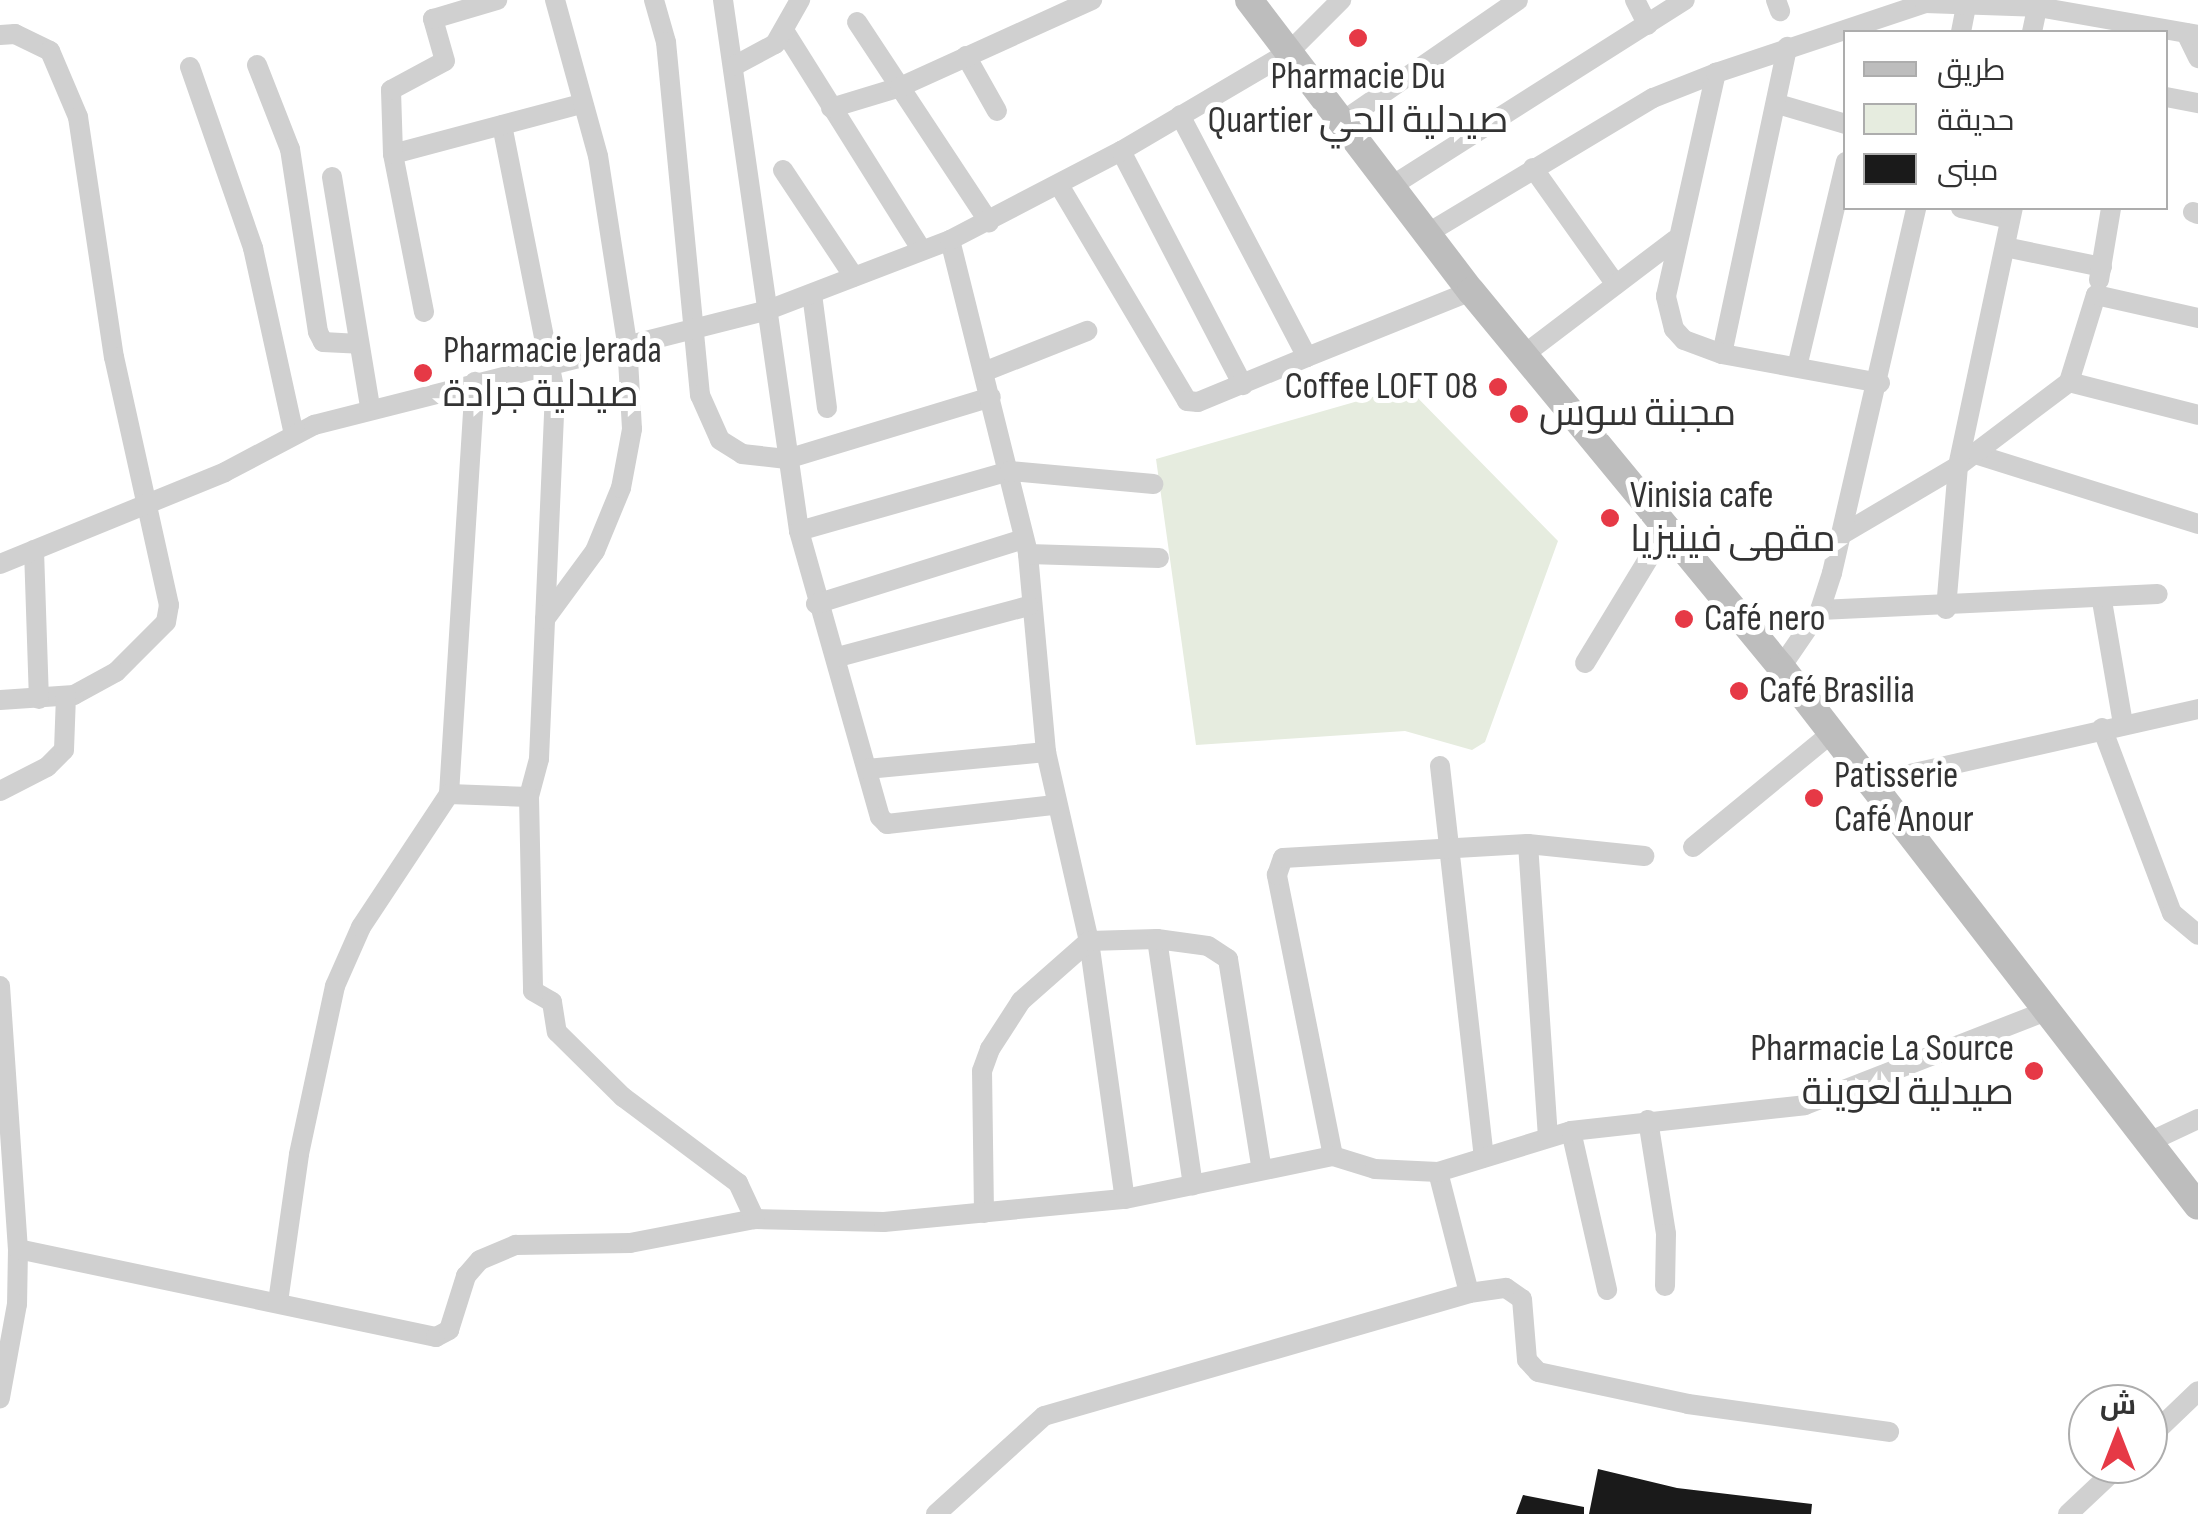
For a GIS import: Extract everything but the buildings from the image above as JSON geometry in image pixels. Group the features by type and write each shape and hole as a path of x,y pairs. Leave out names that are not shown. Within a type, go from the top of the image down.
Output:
{"main road":[{"path":"1249,0 1522,356 1781,667 2198,1206"}],"street":[{"path":"424,312 393,154 392,90 445,61 433,19 497,0"},
{"path":"546,619 596,551 621,488 632,429 628,343 595,142 581,104 555,0"},
{"path":"654,0 666,42 700,394 720,440 742,454 787,459 991,398"},
{"path":"723,0 799,530 816,604 838,656 866,768 887,824 1055,805"},
{"path":"734,66 786,32 800,0"},
{"path":"831,108 900,87 1069,4 1092,0"},
{"path":"0,564 148,506 294,436 370,407 768,310 950,240 1121,151 1289,52 1340,0"},
{"path":"1340,123 1518,0"},
{"path":"1636,0 1648,25"},
{"path":"1390,186 1685,0"},
{"path":"1960,30 1967,0"},
{"path":"1877,24 1967,0 2039,4 2101,26 2146,30"},
{"path":"2032,30 2039,4"},
{"path":"856,22 989,222"},
{"path":"786,32 922,250"},
{"path":"1428,233 1653,98 1787,47 1843,33"},
{"path":"0,35 15,34 50,51 78,117 114,357 170,605 166,622 116,672 66,696 0,700"},
{"path":"2192,34 2198,58"},
{"path":"1722,354 1778,104 1787,47"},
{"path":"966,56 996,112"},
{"path":"257,65 290,148 318,332 323,342 360,344"},
{"path":"190,68 252,248 294,436"},
{"path":"1716,73 1675,240 1668,317 1684,340 1722,354 1880,383"},
{"path":"2168,97 2198,103"},
{"path":"393,154 581,104"},
{"path":"1778,104 1843,123"},
{"path":"1180,114 1308,357"},
{"path":"502,124 554,392 538,759 530,797 533,990 552,1002 557,1032 623,1096 738,1183 754,1219"},
{"path":"1121,151 1242,384"},
{"path":"1533,168 1616,285"},
{"path":"783,170 854,277"},
{"path":"1797,367 1843,175"},
{"path":"332,176 370,407"},
{"path":"1059,185 1178,392 1198,402 1471,291"},
{"path":"1781,667 1820,610 1880,383 1916,210"},
{"path":"1946,609 1966,460 2011,213 1981,210"},
{"path":"1841,535 1966,460 2069,382 2096,295 2111,210"},
{"path":"950,240 986,370 1026,547 1028,606 1046,752 1089,941 1125,1199"},
{"path":"1522,356 1675,240"},
{"path":"2006,247 2102,267"},
{"path":"812,294 826,408"},
{"path":"2096,295 2198,318"},
{"path":"986,370 1087,331"},
{"path":"278,1302 298,1154 334,986 360,927 449,794 475,382"},
{"path":"2069,382 2198,416"},
{"path":"1966,460 2198,524"},
{"path":"799,530 1010,471 1154,484"},
{"path":"1584,664 1667,528"},
{"path":"816,604 1026,547 1159,558"},
{"path":"34,550 39,699"},
{"path":"1820,610 1946,609 2102,601 2158,594"},
{"path":"2102,601 2113,726 2172,912 2198,935"},
{"path":"838,656 1028,606"},
{"path":"0,791 48,767 64,750 66,696"},
{"path":"1870,783 2198,710"},
{"path":"1693,848 1832,733"},
{"path":"866,768 1046,752"},
{"path":"1440,766 1484,1158"},
{"path":"449,794 530,797"},
{"path":"1528,844 1548,1137"},
{"path":"1333,1156 1279,865 1290,854 1528,844 1644,856"},
{"path":"984,1213 982,1071 990,1048 1020,1000 1089,941 1157,939 1208,946 1228,959 1262,1166"},
{"path":"1157,939 1193,1186"},
{"path":"0,986 18,1249 17,1304 0,1398"},
{"path":"18,1249 436,1337 448,1330 466,1276 480,1260 516,1245 630,1243 754,1219 827,1224 1125,1199 1193,1186 1262,1166 1333,1156 1375,1169 1438,1172 1571,1131 1805,1105 2046,1010"},
{"path":"2149,1142 2198,1119"},
{"path":"1648,1120 1666,1234 1665,1286"},
{"path":"1571,1131 1606,1290"},
{"path":"1438,1172 1469,1293"},
{"path":"936,1514 1044,1416 1469,1293 1516,1292 1525,1310 1527,1360 1538,1372 1688,1404 1889,1432"},
{"path":"2168,1419 2198,1391"},
{"path":"2068,1514 2100,1484"}],"green space":[{"path":"1407,387 1558,541 1485,742 1472,750 1405,731 1196,745 1156,459"}],"place":[{"name":"Pharmacie Du Quartier صيدلية الحي","path":"1358,38"},
{"name":"Pharmacie Jerada صيدلية جرادة","path":"423,373"},
{"name":"Coffee LOFT 08","path":"1498,387"},
{"name":"مجبنة سوس","path":"1519,414"},
{"name":"Vinisia cafe مقهى فينيزيا","path":"1610,518"},
{"name":"Café nero","path":"1684,619"},
{"name":"Café Brasilia","path":"1739,691"},
{"name":"Patisserie Café Anour","path":"1814,798"},
{"name":"Pharmacie La Source صيدلية لعوينة","path":"2034,1071"}]}
